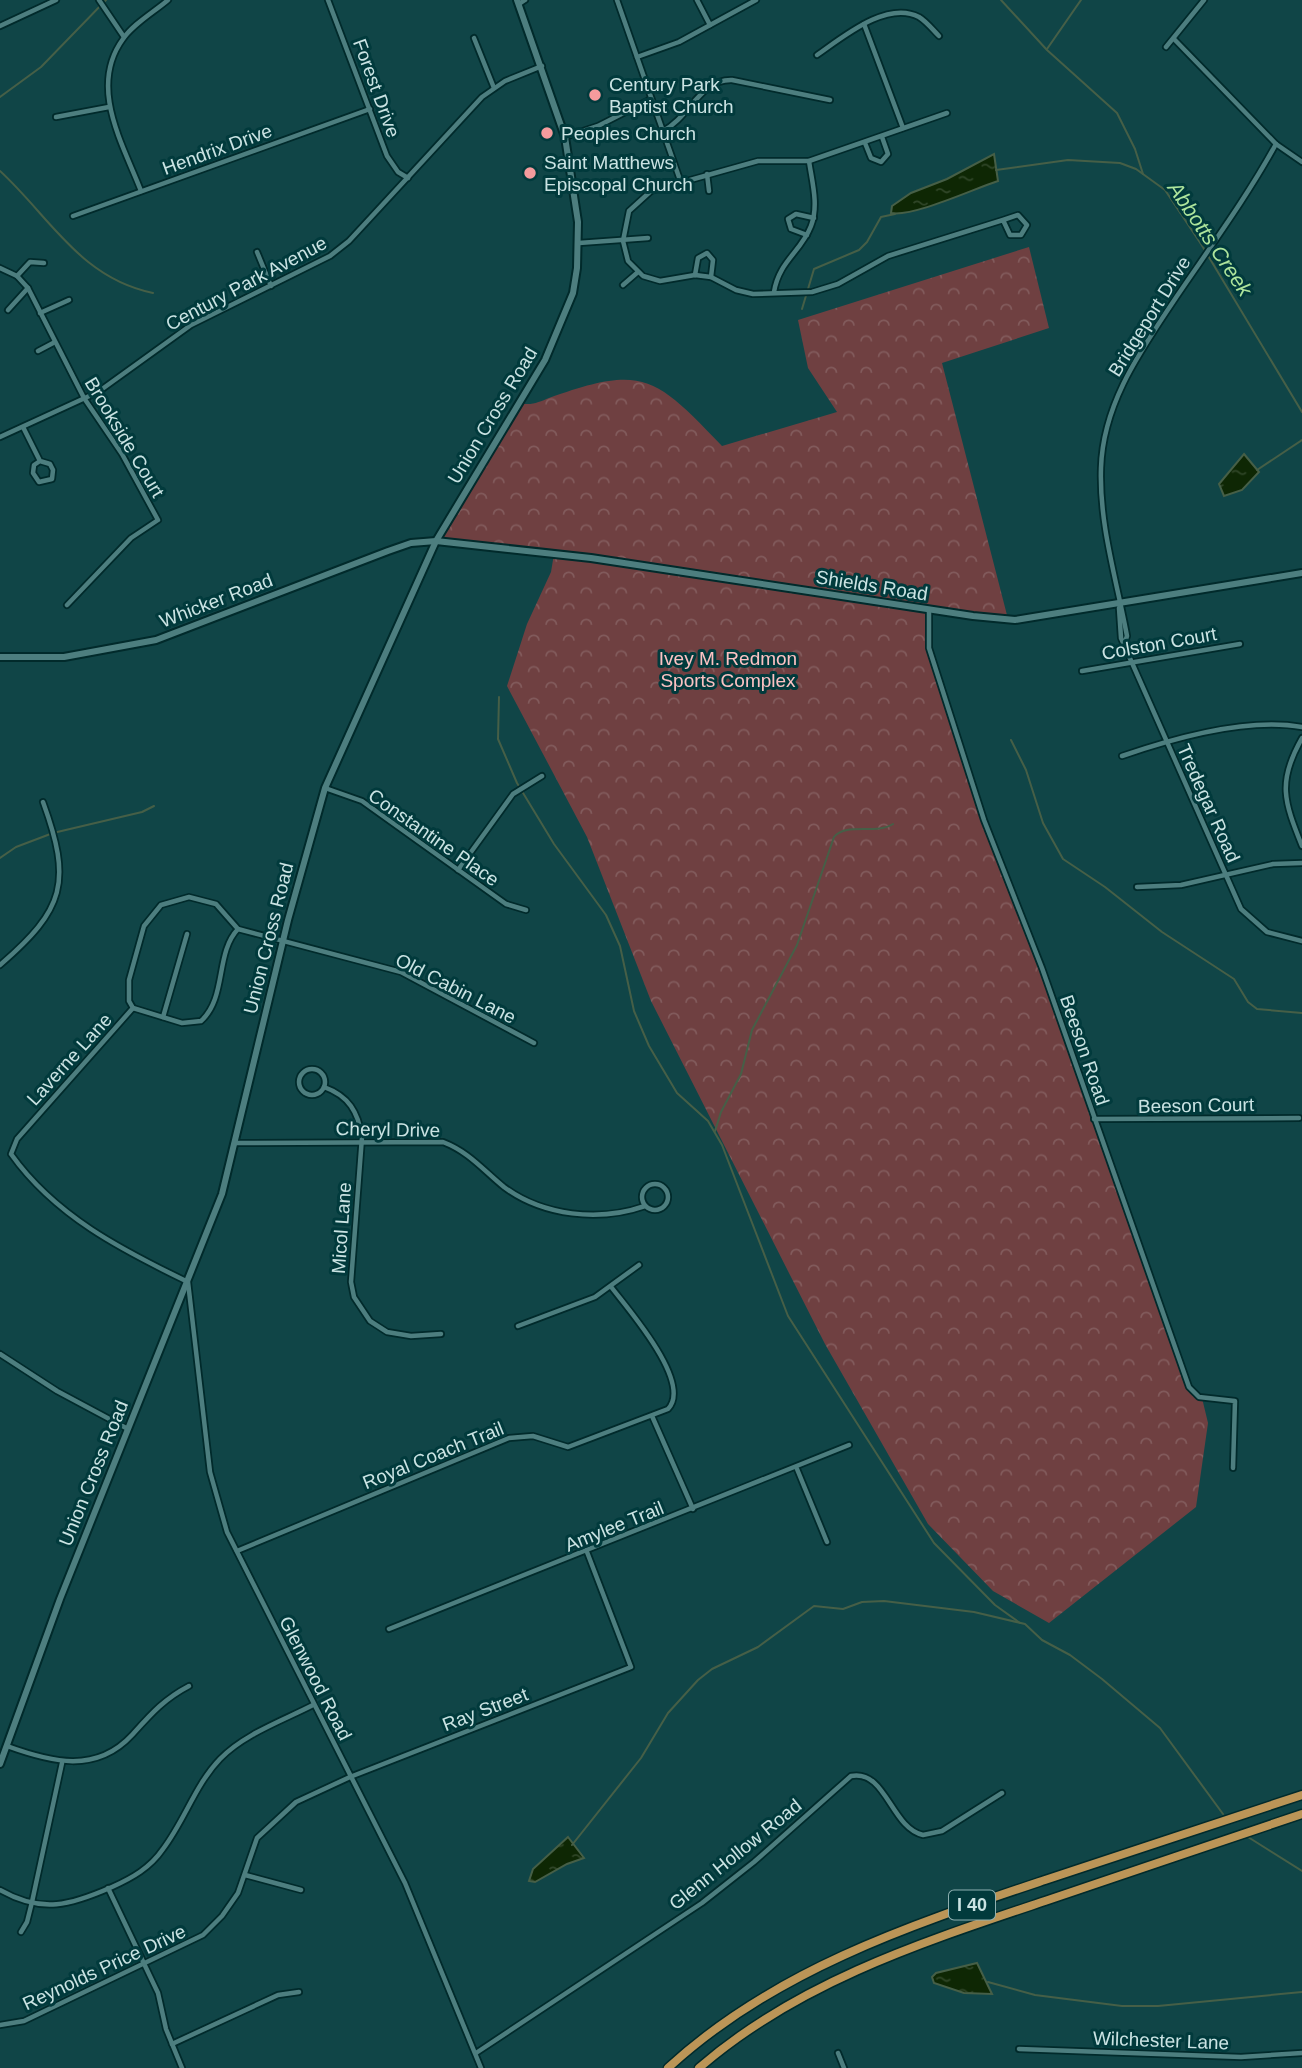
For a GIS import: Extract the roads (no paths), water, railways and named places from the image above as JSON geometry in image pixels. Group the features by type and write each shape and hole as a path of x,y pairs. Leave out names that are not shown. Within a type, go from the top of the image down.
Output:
{"highway":[{"name":"I 40","path":"668,2068 691,2047 763,1996 844,1953 933,1918 1302,1795"},
{"name":"I 40","path":"699,2068 722,2048 799,1998 883,1957 1302,1814"}],"main road":[{"name":"Union Cross Road","path":"0,1764 60,1599 222,1195 283,940 325,788 436,541 557,333 572,293 579,243 565,137 520,1"},
{"name":"Shields Road","path":"436,541 591,558 1015,620 1302,573"},
{"name":"Whicker Road","path":"0,657 64,657 156,640 400,546 436,541"}],"street":[{"path":"0,26 56,0"},
{"path":"99,0 124,37"},
{"path":"141,191 109,107 107,87 110,67 124,37 168,0"},
{"name":"Forest Drive","path":"328,0 391,163 408,178"},
{"path":"617,0 680,180"},
{"path":"697,0 710,25"},
{"path":"637,57 679,42 756,0"},
{"path":"1166,47 1204,0"},
{"path":"817,55 864,24 890,13 904,12 919,16 939,36"},
{"path":"864,24 903,128"},
{"path":"474,38 494,88"},
{"path":"1174,39 1276,144 1302,162"},
{"name":"Century Park Avenue","path":"2,436 110,386 191,325 330,256 349,241 494,88 542,66"},
{"path":"663,131 680,121 703,92 719,81 732,80 830,100"},
{"path":"565,137 598,126 651,99"},
{"path":"56,117 109,107"},
{"name":"Hendrix Drive","path":"73,216 370,109"},
{"path":"947,113 809,161 758,161 680,180 651,191 633,204 623,241 628,261 638,272 660,281 695,275 711,277 745,293 823,289 888,256 1018,215 1027,225 1021,235 1010,235 1003,220"},
{"path":"865,143 871,158 881,162 888,154 882,137"},
{"name":"Bridgeport Drive","path":"1119,604 1103,508 1101,468 1106,429 1118,391 1140,352 1276,144"},
{"path":"774,292 776,278 786,259 807,235 814,218 815,202 809,161"},
{"path":"706,174 709,191"},
{"path":"807,235 791,229 789,219 796,214 814,218"},
{"path":"579,243 648,238"},
{"path":"257,251 271,286"},
{"path":"695,275 698,258 707,253 713,260 711,277"},
{"path":"17,276 30,262 44,263"},
{"name":"Brookside Court","path":"0,268 17,276 29,288 84,398 122,454 158,520 149,523 131,538 67,605"},
{"path":"623,285 638,272"},
{"path":"8,310 29,288"},
{"path":"40,313 69,300"},
{"path":"37,351 55,342"},
{"path":"0,426 2,436"},
{"path":"23,426 40,461 50,464 54,470 52,478 46,482 39,482 33,473 34,465 40,461"},
{"name":"Tredegar Road","path":"1119,604 1127,636 1125,642 1132,662 1241,909 1253,922 1276,936 1302,941"},
{"name":"Beeson Road","path":"929,609 929,648 984,820 1042,968 1189,1387 1199,1397 1235,1401 1233,1468"},
{"name":"Colston Court","path":"1082,671 1240,644"},
{"path":"1122,756 1166,740 1262,724 1302,727"},
{"path":"1302,738 1287,767 1284,782 1287,811 1302,846"},
{"path":"458,870 513,794 542,776"},
{"name":"Constantine Place","path":"325,788 362,801 506,904 526,910"},
{"path":"0,965 27,942 48,915 61,881 60,858 43,803"},
{"path":"1137,887 1181,885 1282,862 1302,863"},
{"path":"189,897 205,899 224,911 238,929 227,948 208,1015 191,1024 134,1008 128,994 132,967 144,926 161,905 189,897"},
{"name":"Old Cabin Lane","path":"238,929 401,972 534,1043"},
{"path":"163,1017 187,934"},
{"name":"Laverne Lane","path":"134,1008 17,1139 11,1152 33,1178 89,1230 188,1282"},
{"path":"308,1069 316,1069 325,1079 324,1087 318,1093 306,1093 300,1087 301,1075 308,1069"},
{"name":"Micol Lane","path":"324,1087 338,1092 359,1119 361,1142 351,1282 354,1297 370,1321 387,1332 411,1336 441,1334"},
{"name":"Beeson Court","path":"1094,1119 1299,1118"},
{"name":"Cheryl Drive","path":"234,1143 443,1142 467,1152 523,1200 551,1211 597,1214 645,1206"},
{"path":"655,1184 663,1186 668,1194 664,1206 653,1210 645,1206 642,1198 647,1187 655,1184"},
{"path":"518,1326 595,1297 612,1288 639,1265"},
{"name":"Glenwood Road","path":"188,1282 210,1472 220,1512 313,1705 405,1883 481,2068"},
{"name":"Royal Coach Trail","path":"237,1551 509,1438 533,1436 568,1447 652,1416 674,1403 670,1378 651,1338 612,1288"},
{"path":"0,1354 57,1391 128,1429"},
{"path":"652,1416 693,1509"},
{"name":"Amylee Trail","path":"389,1629 797,1469 849,1446"},
{"path":"797,1469 827,1542"},
{"name":"Ray Street","path":"350,1776 631,1667 587,1552"},
{"path":"7,1746 62,1763 88,1761 118,1748 154,1709 189,1686"},
{"path":"0,1890 32,1902 67,1905 86,1900 137,1875 162,1851 205,1778 222,1757 244,1741 313,1705"},
{"path":"20,1932 27,1922 32,1902 62,1763"},
{"name":"Glenn Hollow Road","path":"476,2053 711,1896 851,1776 860,1775 873,1782 904,1824 923,1835 942,1830 1002,1793"},
{"name":"Reynolds Price Drive","path":"0,2025 24,2021 203,1935 232,1903 245,1875 254,1844 273,1820 296,1802 350,1776"},
{"path":"245,1875 302,1890"},
{"path":"108,1888 158,1993 172,2044 182,2068"},
{"path":"172,2044 278,1995 299,1992"},
{"name":"Wilchester Lane","path":"1019,2049 1241,2057 1302,2053"},
{"path":"838,2053 844,2068"}],"water":[{"path":"994,154 998,181 928,207 891,213 892,206 911,193 947,179"},
{"path":"1244,454 1259,472 1242,490 1224,496 1219,484"},
{"path":"568,1837 584,1858 535,1882 529,1881 533,1869"},
{"path":"977,1963 992,1994 964,1993 934,1983 932,1977 936,1973"}],"waterway":[{"path":"0,97 41,67 106,0"},
{"name":"Abbotts Creek","path":"1001,0 1047,50 1117,113 1135,149 1143,174"},
{"path":"1047,49 1081,0"},
{"name":"Abbotts Creek","path":"996,170 1068,160 1120,163 1136,169 1165,190 1201,244 1302,412"},
{"path":"0,171 86,260 105,274 153,293"},
{"path":"802,309 814,269 859,250 867,242 881,217 895,214"},
{"path":"1257,470 1302,440"},
{"path":"499,697 498,739 517,783 554,844 606,915 620,946 634,1011 649,1046 677,1093 708,1121 722,1145 788,1316 934,1543 995,1605 1020,1623"},
{"path":"1011,740 1026,770 1043,823 1063,859 1105,887 1162,932 1234,979 1248,1002 1257,1009 1302,1013"},
{"path":"0,858 16,847 53,833 142,812 154,806"},
{"path":"715,1131 721,1112 741,1074 752,1030 797,945 834,837 846,830 878,829 893,824"},
{"path":"572,1845 641,1758 668,1713 698,1680 712,1669 758,1647 814,1606 843,1609 862,1602 884,1601 974,1612 1025,1624 1042,1640 1070,1655 1102,1679 1160,1728 1223,1814"},
{"path":"1248,1837 1302,1871"},
{"path":"988,1982 1035,1995 1122,2006 1158,2006 1302,1992"}],"place":[{"name":"Century Park Baptist Church","path":"595,95"},
{"name":"Peoples Church","path":"547,133"},
{"name":"Saint Matthews Episcopal Church","path":"530,173"}],"park label":[{"name":"Ivey M. Redmon Sports Complex","path":"728,669"}]}
